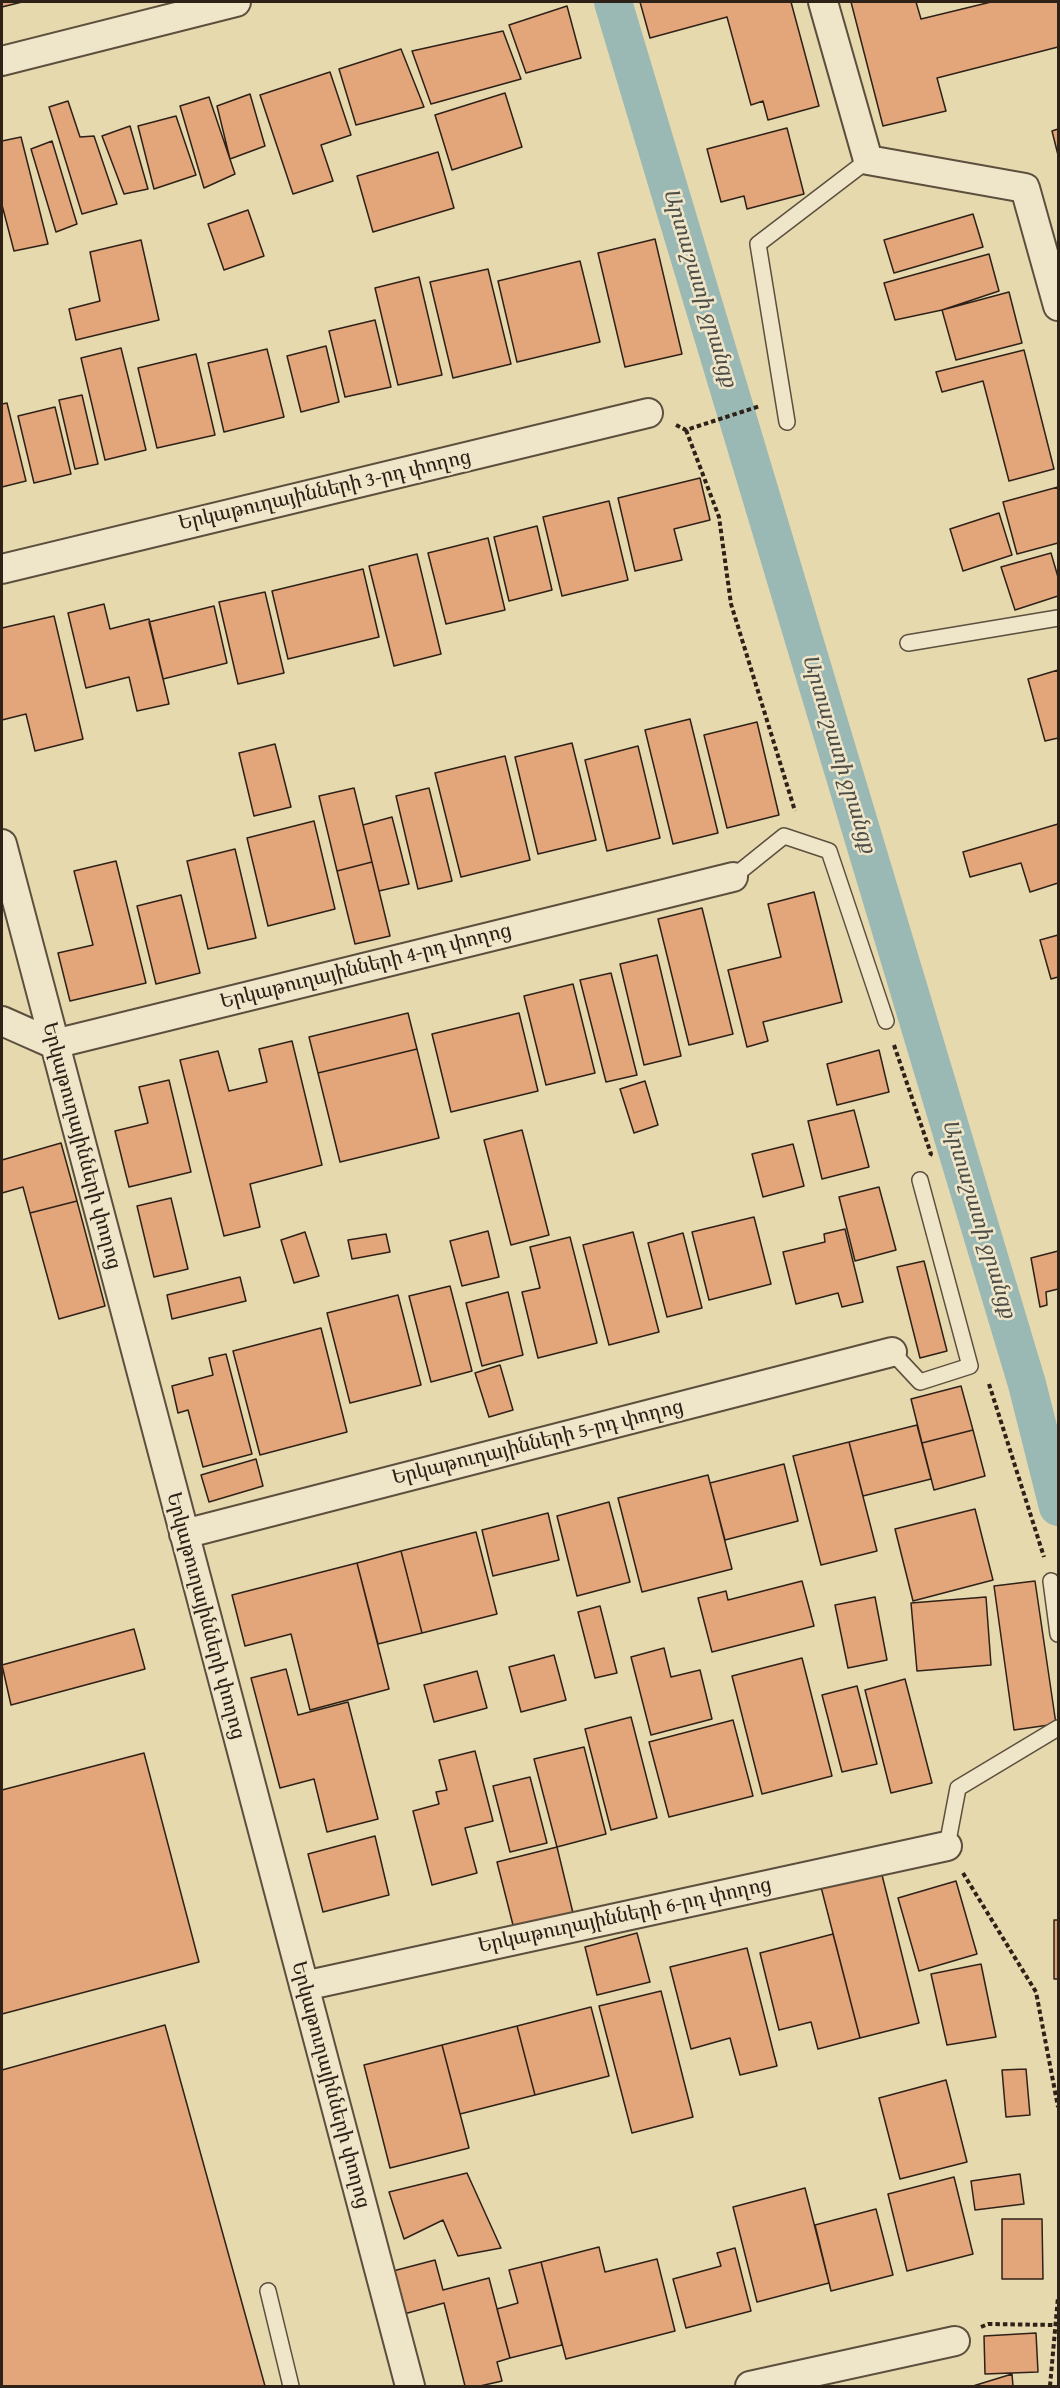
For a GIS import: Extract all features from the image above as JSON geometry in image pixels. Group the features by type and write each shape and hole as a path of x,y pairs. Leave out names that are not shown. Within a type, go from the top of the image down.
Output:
{"street":[{"path":"2,61 236,2"},
{"path":"823,2 868,160 1025,188 1059,306"},
{"name":"Երկաթուղայինների 3-րդ փողոց","path":"2,569 648,413"},
{"name":"Երկաթուղայինների փողոց","path":"2,844 410,2386"},
{"name":"Երկաթուղայինների 4-րդ փողոց","path":"54,1044 733,877"},
{"path":"2,1021 54,1044"},
{"name":"Երկաթուղայինների 5-րդ փողոց","path":"184,1534 892,1352"},
{"name":"Երկաթուղայինների 6-րդ փողոց","path":"304,1986 947,1846"},
{"path":"750,2386 955,2341"}],"lane":[{"path":"787,422 758,244 868,160"},
{"path":"908,643 1059,618"},
{"path":"733,877 784,836 829,851 886,1021"},
{"path":"892,1352 920,1382 970,1366 920,1180"},
{"path":"1052,1581 1059,1634"},
{"path":"947,1846 958,1788 1059,1728"},
{"path":"268,2290 291,2386"}],"path":[{"path":"714,420 754,408"},
{"path":"686,430 719,517 731,604 796,814 784,836"},
{"path":"886,1021 930,1154 920,1180"},
{"path":"970,1366 986,1375 1052,1581"},
{"path":"947,1846 1036,1992 1059,2107"},
{"path":"1050,2386 1059,2297"},
{"path":"955,2341 988,2324 1055,2325"}],"building":[{"path":"2,2 22,2 2,7"},
{"path":"640,2 791,2 819,106 768,120 763,101 751,105 727,17 650,38"},
{"path":"851,2 916,2 921,19 991,2 1058,2 1058,47 937,78 946,111 883,126"},
{"path":"567,6 581,58 526,73 509,25"},
{"path":"503,31 521,79 431,104 412,51"},
{"path":"401,49 424,107 356,125 339,69"},
{"path":"330,72 351,135 321,145 333,181 293,194 260,95"},
{"path":"505,93 522,147 452,170 435,115"},
{"path":"250,94 265,146 230,159 217,106"},
{"path":"209,97 235,174 204,188 180,106"},
{"path":"68,101 80,137 94,136 117,204 82,214 49,107"},
{"path":"176,116 196,175 154,189 138,126"},
{"path":"130,126 148,189 124,194 102,136"},
{"path":"787,128 804,194 747,209 744,196 721,202 707,149"},
{"path":"1058,129 1058,155 1052,131"},
{"path":"21,137 48,244 14,251 2,205 2,141"},
{"path":"52,141 77,224 56,232 31,149"},
{"path":"438,152 454,208 373,232 357,176"},
{"path":"248,210 264,256 224,270 208,224"},
{"path":"973,214 983,247 894,273 884,240"},
{"path":"655,239 682,354 625,367 598,253"},
{"path":"141,240 159,320 76,340 69,309 100,301 90,252"},
{"path":"989,254 999,291 942,310 895,320 884,283"},
{"path":"580,261 600,342 517,362 498,281"},
{"path":"488,269 511,364 453,378 430,282"},
{"path":"419,277 442,375 398,385 375,288"},
{"path":"1009,292 1022,343 956,360 942,310"},
{"path":"375,320 391,387 345,397 329,331"},
{"path":"326,346 339,402 301,412 287,356"},
{"path":"121,348 146,450 105,460 81,358"},
{"path":"267,349 284,417 224,432 208,363"},
{"path":"1024,350 1054,469 1009,481 983,381 942,392 936,372"},
{"path":"196,354 215,435 157,448 138,368"},
{"path":"82,395 98,464 75,469 59,400"},
{"path":"7,403 26,481 2,487 2,404"},
{"path":"55,407 71,474 34,483 18,416"},
{"path":"700,478 710,520 674,529 682,560 635,571 618,498"},
{"path":"1058,487 1058,543 1017,554 1003,502"},
{"path":"609,501 628,580 562,596 543,517"},
{"path":"999,513 1012,555 963,571 950,529"},
{"path":"537,526 552,590 509,601 494,537"},
{"path":"488,538 505,610 446,624 428,553"},
{"path":"1051,553 1058,577 1058,596 1015,610 1001,567"},
{"path":"417,554 441,654 394,666 369,566"},
{"path":"363,569 379,637 288,659 272,591"},
{"path":"265,592 284,673 238,684 219,602"},
{"path":"104,604 110,629 149,619 169,704 137,711 129,677 86,688 68,613"},
{"path":"214,606 227,663 163,679 149,622"},
{"path":"54,616 83,739 35,751 26,714 2,720 2,628"},
{"path":"1058,670 1058,738 1045,741 1028,679"},
{"path":"690,719 718,833 673,844 645,730"},
{"path":"757,722 779,815 727,828 704,735"},
{"path":"572,743 596,840 538,854 515,757"},
{"path":"275,744 291,807 254,816 239,753"},
{"path":"638,746 660,838 607,851 585,760"},
{"path":"505,756 530,860 461,877 435,773"},
{"path":"354,788 372,862 337,871 319,796"},
{"path":"429,788 452,881 418,889 396,796"},
{"path":"392,817 409,884 379,891 363,825"},
{"path":"314,821 335,909 268,926 247,838"},
{"path":"1058,824 1058,883 1030,892 1021,863 970,877 963,852"},
{"path":"235,849 256,938 208,949 187,861"},
{"path":"116,861 146,983 70,1001 58,953 93,945 74,871"},
{"path":"372,862 390,936 355,944 337,871"},
{"path":"814,892 842,1002 763,1022 768,1041 747,1047 728,970 781,957 768,904"},
{"path":"181,895 200,973 156,984 137,906"},
{"path":"702,908 733,1034 689,1045 658,919"},
{"path":"1058,935 1058,977 1051,979 1040,940"},
{"path":"657,955 681,1056 644,1065 620,964"},
{"path":"611,973 637,1075 606,1082 580,980"},
{"path":"573,984 595,1073 546,1085 524,996"},
{"path":"408,1013 417,1049 318,1073 309,1037"},
{"path":"519,1013 538,1091 451,1112 432,1034"},
{"path":"292,1041 322,1165 250,1184 260,1227 224,1236 180,1060 218,1051 229,1091 267,1082 259,1049"},
{"path":"417,1049 439,1138 340,1162 318,1073"},
{"path":"879,1050 889,1092 837,1105 827,1064"},
{"path":"169,1080 191,1172 129,1187 115,1131 148,1123 139,1087"},
{"path":"645,1081 658,1125 634,1133 620,1089"},
{"path":"854,1110 869,1167 822,1179 808,1121"},
{"path":"522,1130 549,1235 511,1245 484,1140"},
{"path":"61,1143 77,1201 30,1213 23,1187 2,1193 2,1160"},
{"path":"793,1144 804,1186 763,1197 752,1154"},
{"path":"879,1187 896,1250 855,1261 839,1197"},
{"path":"171,1198 188,1269 154,1277 137,1206"},
{"path":"77,1201 105,1306 59,1319 30,1213"},
{"path":"754,1217 771,1284 709,1300 692,1232"},
{"path":"845,1229 863,1302 842,1307 838,1293 796,1304 783,1252 825,1242 824,1234"},
{"path":"488,1231 499,1277 462,1286 450,1241"},
{"path":"305,1232 319,1276 294,1283 281,1240"},
{"path":"633,1232 659,1332 609,1345 583,1245"},
{"path":"683,1233 702,1308 667,1317 648,1243"},
{"path":"386,1234 390,1252 352,1259 348,1240"},
{"path":"570,1237 597,1343 538,1358 522,1292 540,1288 530,1247"},
{"path":"1058,1251 1058,1289 1046,1292 1047,1305 1040,1307 1031,1258"},
{"path":"924,1261 947,1351 920,1358 897,1267"},
{"path":"240,1277 246,1301 172,1319 167,1295"},
{"path":"450,1286 472,1371 431,1382 409,1296"},
{"path":"508,1292 523,1355 482,1366 466,1303"},
{"path":"398,1295 421,1385 350,1403 327,1313"},
{"path":"321,1328 347,1432 260,1455 233,1351"},
{"path":"226,1354 252,1454 203,1467 188,1410 178,1413 172,1386 213,1375 209,1358"},
{"path":"500,1365 513,1410 489,1417 475,1373"},
{"path":"961,1386 973,1430 922,1443 911,1399"},
{"path":"917,1425 931,1479 863,1496 849,1442"},
{"path":"973,1430 985,1476 934,1490 922,1443"},
{"path":"849,1442 877,1551 821,1565 793,1456"},
{"path":"256,1459 263,1486 209,1502 201,1475"},
{"path":"784,1464 798,1521 725,1540 710,1483"},
{"path":"708,1475 732,1569 642,1592 618,1498"},
{"path":"609,1502 630,1582 577,1596 557,1516"},
{"path":"975,1509 993,1580 913,1601 895,1529"},
{"path":"548,1513 559,1560 493,1576 482,1530"},
{"path":"476,1532 497,1614 422,1633 401,1551"},
{"path":"401,1551 422,1633 378,1644 357,1563"},
{"path":"357,1563 389,1689 310,1710 291,1634 245,1646 232,1595"},
{"path":"802,1581 814,1626 712,1652 698,1598 726,1591 728,1600"},
{"path":"1035,1581 1056,1724 1014,1730 994,1586"},
{"path":"875,1597 887,1660 848,1668 835,1605"},
{"path":"986,1597 991,1665 917,1671 911,1603"},
{"path":"600,1606 617,1673 595,1678 578,1612"},
{"path":"134,1629 145,1669 11,1705 2,1665"},
{"path":"664,1648 671,1677 700,1670 712,1719 651,1735 631,1657"},
{"path":"554,1655 566,1700 521,1712 509,1667"},
{"path":"802,1658 832,1776 762,1794 732,1676"},
{"path":"286,1669 298,1715 348,1702 378,1819 327,1832 314,1779 280,1788 251,1678"},
{"path":"477,1671 487,1708 434,1722 424,1685"},
{"path":"905,1679 932,1783 891,1793 865,1690"},
{"path":"857,1686 877,1764 842,1772 822,1695"},
{"path":"631,1717 657,1818 611,1830 585,1729"},
{"path":"733,1720 753,1796 669,1817 649,1742"},
{"path":"584,1747 606,1834 557,1847 534,1759"},
{"path":"475,1751 493,1821 465,1828 477,1873 432,1885 413,1811 439,1804 436,1792 447,1790 439,1760"},
{"path":"144,1753 199,1962 2,2014 2,1790"},
{"path":"530,1777 547,1843 510,1852 493,1786"},
{"path":"375,1836 389,1895 323,1912 308,1854"},
{"path":"557,1847 573,1913 514,1929 497,1862"},
{"path":"881,1871 919,2023 860,2038 821,1887"},
{"path":"956,1881 977,1954 919,1971 898,1898"},
{"path":"1054,1920 1058,1920 1058,1979 1054,1979"},
{"path":"637,1933 650,1982 597,1995 585,1947"},
{"path":"833,1934 860,2038 818,2049 811,2022 779,2030 760,1953"},
{"path":"747,1948 777,2066 740,2075 730,2038 691,2049 670,1967"},
{"path":"981,1964 996,2037 947,2045 931,1974"},
{"path":"661,1991 693,2117 632,2133 599,2006"},
{"path":"591,2007 609,2076 535,2095 517,2026"},
{"path":"165,2025 265,2386 2,2386 2,2070"},
{"path":"517,2026 535,2095 460,2114 442,2045"},
{"path":"442,2045 469,2148 390,2168 364,2065"},
{"path":"1026,2069 1030,2115 1006,2117 1002,2070"},
{"path":"946,2080 967,2162 900,2179 879,2098"},
{"path":"467,2173 501,2248 458,2256 443,2220 404,2239 389,2192"},
{"path":"1020,2174 1024,2204 975,2210 971,2181"},
{"path":"954,2177 973,2254 907,2271 888,2194"},
{"path":"805,2188 829,2283 757,2302 733,2207"},
{"path":"876,2209 893,2275 831,2291 815,2225"},
{"path":"1002,2219 1042,2219 1043,2279 1002,2279"},
{"path":"599,2247 605,2272 657,2259 675,2331 566,2359 541,2262"},
{"path":"735,2248 751,2311 686,2328 673,2279 721,2266 717,2253"},
{"path":"435,2260 443,2290 489,2278 510,2358 497,2362 502,2381 480,2386 465,2386 444,2303 404,2314 393,2271"},
{"path":"541,2262 562,2345 510,2358 497,2309 518,2303 509,2270"},
{"path":"1036,2333 1038,2372 985,2374 984,2336"},
{"path":"1012,2374 1013,2386 973,2386"}],"waterway":[{"name":"Արտաշատի ջրանցք","path":"613,2 1027,1384 1058,1507"}]}
